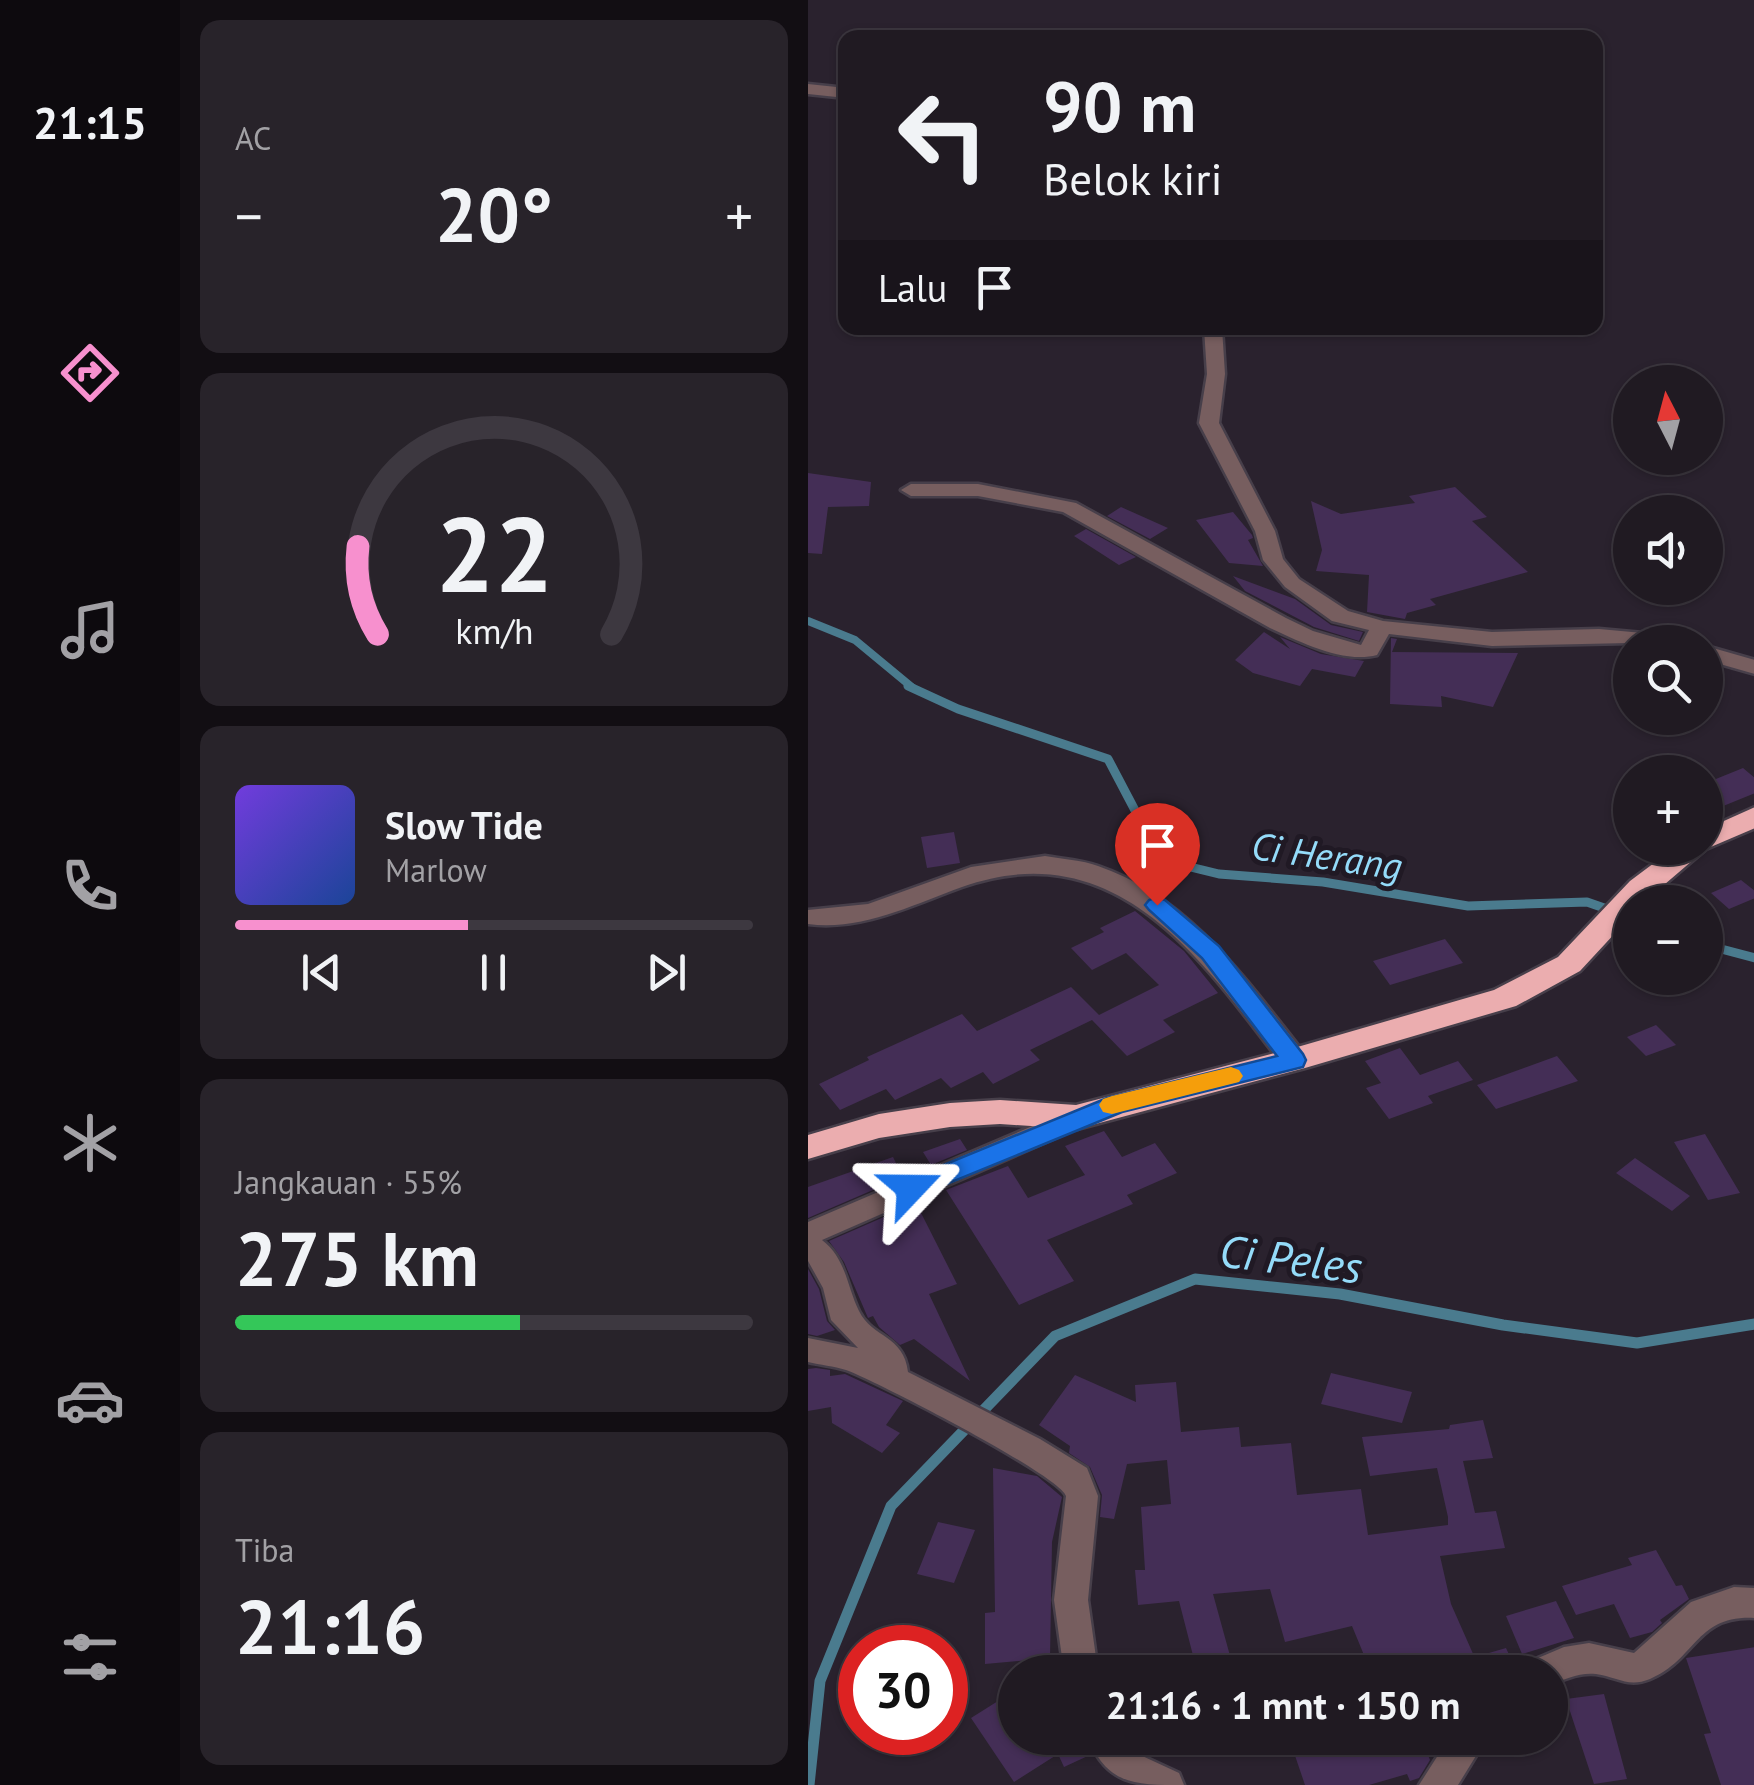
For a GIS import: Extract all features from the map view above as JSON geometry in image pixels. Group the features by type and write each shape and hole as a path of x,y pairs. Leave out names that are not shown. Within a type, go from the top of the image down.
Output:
{"highway":[{"path":"1723,832 1754,816"},
{"path":"808,1146 880,1126 950,1115 1000,1112 1077,1117 1294,1060 1505,998 1568,964 1641,888 1670,865"}],"street":[{"path":"808,89 838,91"},
{"path":"1213,335 1216,374 1208,423 1265,531 1273,560 1292,583 1340,616 1382,627 1492,639 1613,637"},
{"path":"911,490 978,490 1069,507 1278,623 1319,640 1362,652 1369,650 1382,627"},
{"path":"1723,659 1754,667"},
{"path":"812,917 876,910 995,869 1070,866 1101,874 1157,905 1210,952 1294,1060"},
{"path":"808,1234 1077,1117"},
{"path":"808,1245 822,1256 838,1288 846,1320 891,1358 905,1387"},
{"path":"808,1350 851,1358 1029,1448 1081,1484 1071,1600 1078,1655"},
{"path":"1568,1663 1594,1660 1621,1668 1643,1666 1707,1608 1754,1604"},
{"path":"1117,1755 1125,1766 1166,1785"},
{"path":"1437,1785 1457,1755"}],"building":[{"path":"808,473 871,482 869,506 828,507 822,554 808,553"},
{"path":"1455,487 1487,517 1472,521 1528,572 1430,599 1436,605 1407,613 1405,619 1367,612 1369,575 1316,571 1322,550 1311,501 1341,514 1415,503 1409,496"},
{"path":"1121,507 1168,528 1150,539 1107,516"},
{"path":"1233,512 1252,535 1248,540 1263,566 1229,563 1196,520"},
{"path":"1086,529 1136,557 1119,565 1074,536"},
{"path":"1233,576 1295,599 1331,625 1363,632 1359,641 1314,627 1245,591"},
{"path":"1264,632 1290,649 1280,637 1321,654 1364,661 1355,677 1312,669 1300,686 1253,673 1235,660"},
{"path":"1391,638 1397,639 1392,652 1518,653 1493,707 1441,696 1442,707 1390,704"},
{"path":"1743,768 1755,778 1755,793 1723,806 1723,776"},
{"path":"954,832 960,863 927,868 921,837"},
{"path":"1741,880 1755,891 1755,898 1729,909 1723,904 1723,888"},
{"path":"1135,911 1184,951 1218,993 1163,1020 1175,1032 1127,1056 1092,1020 1030,1050 1040,1060 993,1084 983,1072 951,1088 941,1078 895,1100 886,1089 840,1110 819,1084 869,1060 867,1057 962,1014 977,1031 1071,987 1099,1015 1159,985 1126,953 1092,970 1071,948"},
{"path":"1445,939 1463,963 1390,985 1373,961"},
{"path":"1656,1025 1676,1045 1646,1056 1627,1037"},
{"path":"1400,1048 1420,1075 1458,1061 1473,1080 1428,1096 1433,1103 1389,1119 1366,1088 1381,1083 1365,1061"},
{"path":"1557,1056 1578,1081 1496,1109 1477,1085"},
{"path":"1104,1131 1122,1157 1155,1143 1177,1173 1127,1195 1133,1204 1047,1240 1074,1281 1019,1305 946,1190 1008,1166 1028,1198 1085,1175 1065,1146"},
{"path":"1705,1134 1740,1193 1708,1200 1674,1142"},
{"path":"960,1139 967,1150 931,1165 923,1152"},
{"path":"893,1157 903,1177 808,1218 808,1187"},
{"path":"1635,1158 1690,1196 1672,1211 1616,1173"},
{"path":"916,1203 957,1284 929,1294 970,1381 914,1339 900,1345 879,1327 873,1316 868,1318 844,1262 829,1241"},
{"path":"808,1269 819,1289 827,1321 835,1330 817,1336 808,1334"},
{"path":"808,1369 830,1370 830,1376 845,1374 903,1401 886,1425 900,1433 882,1453 832,1423 831,1407 808,1411"},
{"path":"1331,1373 1412,1392 1402,1423 1321,1404"},
{"path":"1075,1375 1136,1402 1135,1385 1176,1382 1181,1432 1239,1427 1241,1447 1291,1443 1297,1495 1361,1489 1368,1535 1448,1525 1448,1517 1437,1468 1370,1476 1362,1437 1449,1429 1450,1425 1483,1420 1493,1458 1463,1461 1475,1513 1496,1511 1505,1548 1440,1556 1451,1604 1474,1655 1364,1655 1352,1626 1285,1642 1270,1589 1213,1594 1230,1655 1193,1655 1179,1601 1138,1605 1135,1570 1145,1570 1141,1507 1171,1504 1167,1460 1127,1464 1114,1519 1100,1517 1102,1495 1090,1467 1069,1453 1070,1446 1039,1425"},
{"path":"993,1468 1037,1476 1062,1497 1052,1542 1050,1655 998,1655 998,1663 985,1664 985,1613 995,1612"},
{"path":"938,1522 975,1530 954,1583 917,1574"},
{"path":"1656,1550 1676,1586 1682,1585 1689,1599 1660,1620 1662,1623 1652,1632 1630,1638 1614,1604 1576,1615 1562,1586 1632,1565 1628,1558"},
{"path":"1556,1601 1574,1638 1522,1654 1506,1616"},
{"path":"1755,1647 1755,1785 1721,1785 1704,1734 1711,1733 1686,1658"},
{"path":"1506,1648 1509,1655 1482,1655"},
{"path":"1604,1694 1627,1779 1594,1784 1568,1699"},
{"path":"998,1701 998,1755 1056,1755 1014,1782 971,1718"},
{"path":"1058,1755 1090,1755 1064,1767"},
{"path":"1295,1755 1428,1755 1430,1760 1419,1778 1410,1781 1407,1774 1369,1785 1305,1785"}],"waterway":[{"name":"Ci Herang","path":"808,621 855,640 913,688"},
{"name":"Ci Herang","path":"908,686 958,709 1108,759 1159,856 1178,864 1219,874 1323,882 1468,906 1587,902 1613,911"},
{"name":"Ci Herang","path":"1723,950 1755,958"},
{"name":"Ci Peles","path":"809,1785 820,1681 891,1506 1055,1336 1195,1279 1340,1294 1503,1325 1637,1343 1755,1324"}],"slow traffic":[{"path":"1112,1105 1231,1076"}],"route":[{"path":"911,1188 1077,1117 1294,1060 1210,952 1157,905"}]}
